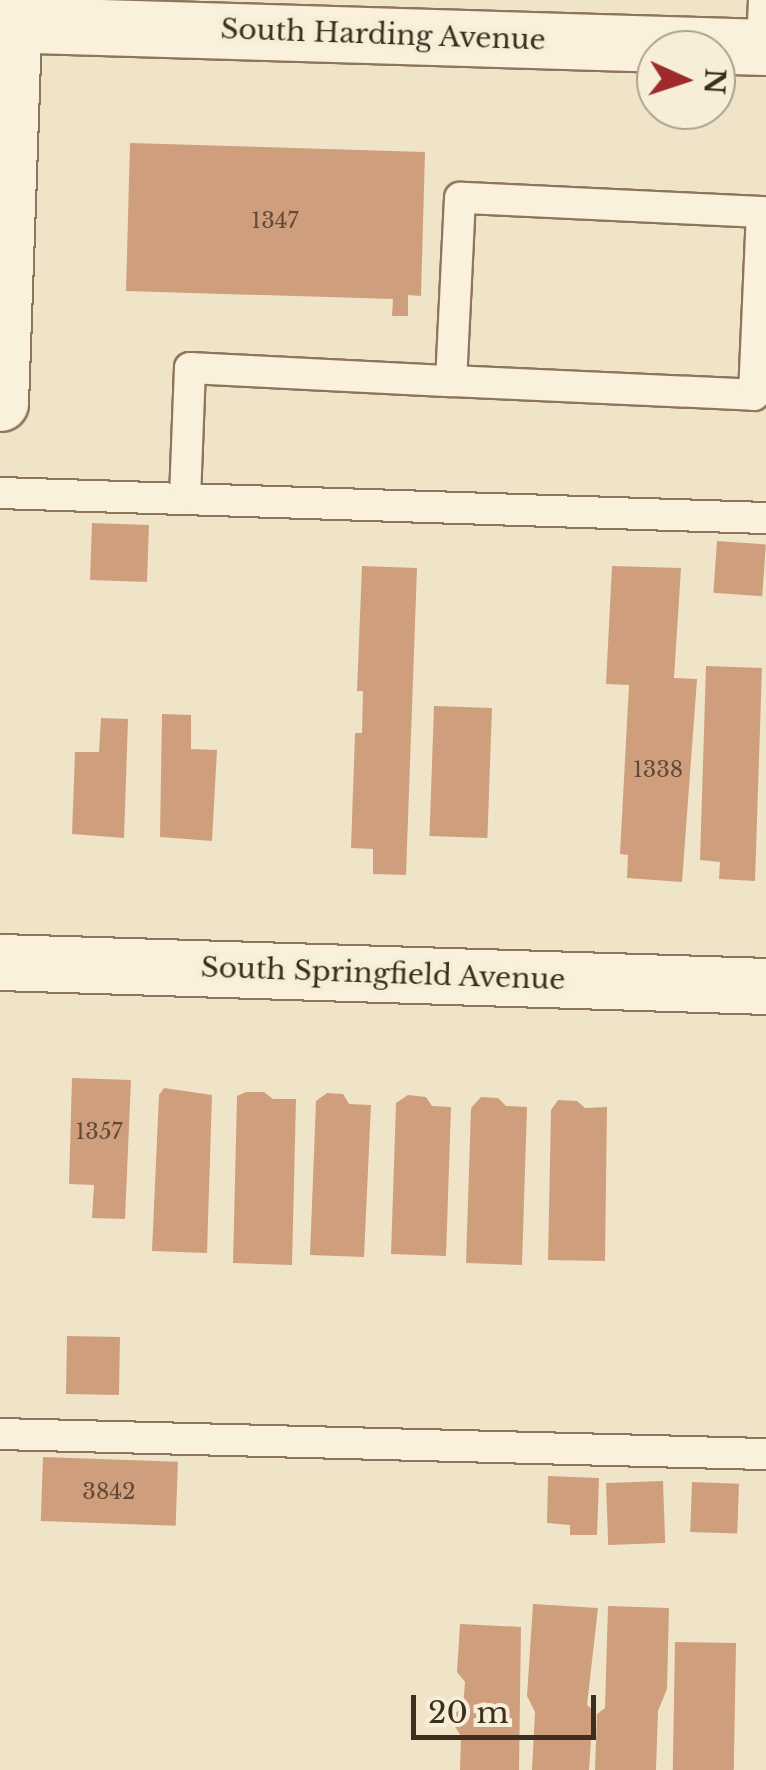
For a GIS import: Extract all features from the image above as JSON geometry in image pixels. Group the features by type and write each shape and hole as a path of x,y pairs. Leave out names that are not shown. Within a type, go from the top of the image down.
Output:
{"street":[{"name":"South Harding Avenue","path":"9,16 764,31"},
{"path":"0,403 9,16"},
{"name":"South Springfield Avenue","path":"0,962 766,986"}],"lane":[{"path":"185,498 190,368 451,381 754,395 762,212 460,198 451,381"},
{"path":"0,492 766,518"},
{"path":"0,1434 766,1454"}],"building":[{"path":"130,143 425,152 421,296 408,295 408,316 392,316 393,299 126,291"},
{"path":"92,523 149,525 147,582 90,580"},
{"path":"717,541 766,544 762,596 713,593"},
{"path":"362,566 417,568 406,875 373,874 373,849 351,848 355,733 362,733 363,691 357,691"},
{"path":"612,566 681,568 674,678 697,679 682,882 627,878 628,855 620,854 629,685 606,684"},
{"path":"706,666 762,668 755,881 719,879 720,862 700,860"},
{"path":"434,706 492,708 487,838 429,836"},
{"path":"162,714 191,715 191,749 217,750 212,841 160,837"},
{"path":"101,718 128,719 124,838 72,834 75,752 99,752"},
{"path":"72,1078 131,1080 125,1219 92,1218 94,1185 69,1184"},
{"path":"164,1088 212,1095 207,1253 152,1251 159,1095"},
{"path":"264,1092 273,1099 296,1099 292,1265 233,1263 237,1096"},
{"path":"327,1093 343,1094 349,1104 371,1105 364,1257 310,1255 316,1101"},
{"path":"408,1095 426,1097 432,1106 451,1107 446,1256 391,1254 396,1103"},
{"path":"481,1097 498,1098 506,1106 527,1107 522,1265 466,1263 471,1108"},
{"path":"558,1100 577,1101 585,1108 607,1107 605,1261 548,1260 551,1110"},
{"path":"67,1336 120,1337 119,1395 66,1394"},
{"path":"43,1457 178,1462 176,1526 41,1521"},
{"path":"548,1476 599,1478 597,1535 570,1535 570,1525 547,1523"},
{"path":"663,1481 665,1543 608,1545 606,1483"},
{"path":"692,1482 739,1484 737,1534 690,1532"},
{"path":"533,1604 598,1608 587,1705 593,1710 589,1770 532,1770 535,1712 527,1696"},
{"path":"608,1606 669,1608 667,1689 658,1711 656,1770 595,1770 597,1714 605,1708"},
{"path":"460,1624 521,1627 519,1770 460,1770 461,1736 454,1725 454,1714 463,1707 465,1682 457,1672"},
{"path":"675,1642 736,1643 734,1770 673,1770"}]}
